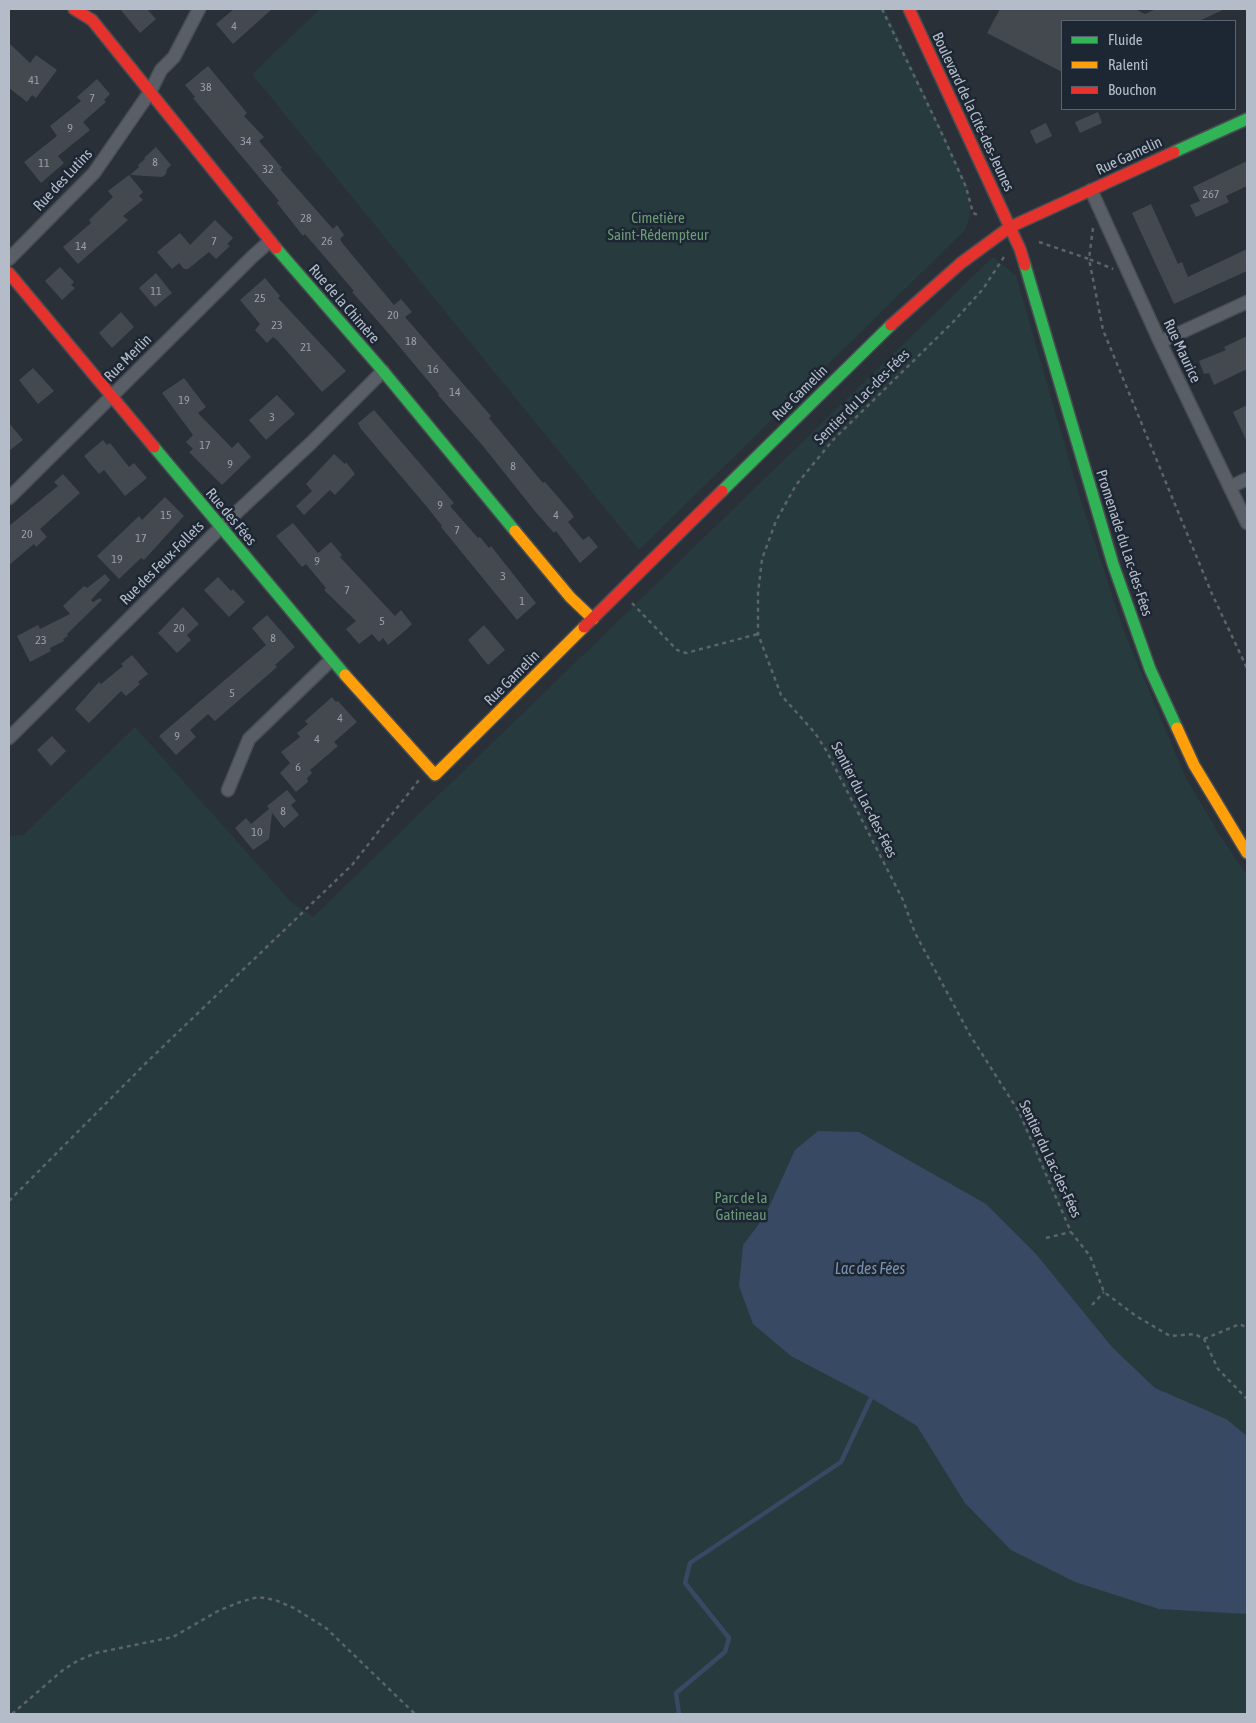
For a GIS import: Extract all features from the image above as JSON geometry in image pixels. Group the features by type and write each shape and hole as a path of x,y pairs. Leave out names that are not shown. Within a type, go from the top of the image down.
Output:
{"street":[{"name":"Rue de la Chimère","path":"74,9 92,20 270,242 383,372 570,597 592,619"},
{"name":"Rue des Lutins","path":"9,259 94,173 150,92 161,70 174,56 199,9"},
{"name":"Boulevard de la Cité-des-Jeunes","path":"909,9 1010,227"},
{"name":"Rue Gamelin","path":"435,775 889,326 961,263 1010,227 1247,119"},
{"name":"Rue Maurice","path":"1091,190 1160,342 1247,523"},
{"name":"Promenade du Lac-des-Fées","path":"1010,227 1020,249 1113,564 1150,669 1194,765 1247,853"},
{"name":"Rue Merlin","path":"9,498 252,257 270,242"},
{"name":"Rue des Fées","path":"9,273 331,660 435,775"},
{"path":"1160,342 1247,302"},
{"name":"Rue des Feux-Follets","path":"9,738 220,528 311,443 383,372"},
{"path":"1230,487 1247,479"},
{"path":"228,790 249,739 331,660"}],"path":[{"path":"882,9 948,146 968,191 973,213 978,215"},
{"path":"1102,214 1094,227 1089,259 1103,330 1212,594 1247,668"},
{"path":"1039,242 1089,259 1111,269 1128,271"},
{"name":"Sentier du Lac-des-Fées","path":"1004,257 983,289 955,320 833,440 796,485 776,521 762,559 758,593 758,634 781,695 815,733 826,750 903,900 915,933 970,1036 1020,1112 1071,1232 1090,1256 1104,1292"},
{"path":"621,591 677,650 686,652 758,634"},
{"path":"9,1200 148,1061 352,865 417,781 435,775"},
{"path":"1046,1238 1071,1232"},
{"path":"1092,1304 1104,1292 1136,1316 1170,1336 1195,1334 1204,1339 1218,1369 1247,1399"},
{"path":"1204,1339 1240,1324 1247,1328"},
{"path":"12,1714 63,1670 79,1660 96,1653 172,1637 218,1611 258,1597 275,1600 312,1617 394,1692 415,1714"}],"green space":[{"name":"Cimetière Saint-Rédempteur","path":"320,9 885,9 968,187 970,215 965,230 639,550 252,74"},
{"name":"Parc de la Gatineau","path":"993,257 1016,276 1080,498 1124,631 1185,776 1219,834 1247,875 1247,1714 9,1714 9,836 23,835 135,727 292,903 313,917"}],"water":[{"name":"Lac des Fées","path":"818,1131 859,1132 986,1204 1036,1254 1112,1347 1155,1388 1226,1419 1247,1436 1247,1614 1159,1609 1075,1582 1011,1550 965,1503 917,1426 871,1398 791,1356 753,1324 739,1286 743,1245 765,1216 795,1150"}],"building":[{"path":"120,9 147,9 156,19 140,33"},
{"path":"234,9 272,9 233,44 216,24"},
{"path":"1000,9 1135,9 1145,14 1156,9 1225,9 1201,20 1061,20 1061,71 987,33"},
{"path":"9,43 30,63 36,55 57,70 36,98 32,95 27,102 9,88"},
{"path":"208,66 247,113 244,116 264,137 259,141 282,168 280,169 333,229 337,225 344,235 340,239 343,244 394,305 401,299 412,312 405,317 491,416 489,418 543,483 545,482 570,511 574,517 568,522 583,540 589,536 598,547 580,563 556,531 554,533 534,510 483,446 352,292 354,291 305,234 303,236 277,203 279,201 193,98 195,97 185,85"},
{"path":"97,79 110,94 104,100 106,102 83,122 90,130 58,156 64,163 41,183 24,162 57,136 50,126 81,101 77,97"},
{"path":"1098,112 1102,123 1080,133 1075,122"},
{"path":"1046,123 1052,136 1036,144 1030,131"},
{"path":"156,147 171,165 167,169 166,174 162,177 130,175 139,167 138,165 144,158"},
{"path":"1247,161 1247,186 1226,196 1229,202 1196,217 1190,205 1200,201 1193,187"},
{"path":"129,175 143,192 139,196 143,200 123,216 128,220 78,264 63,247 91,223 89,220 113,197 108,191"},
{"path":"1151,204 1178,264 1182,262 1188,277 1247,249 1247,271 1174,304 1132,213"},
{"path":"215,220 233,238 227,244 230,246 216,259 209,252 188,269 184,269 179,263 172,269 157,252 180,233 190,245"},
{"path":"60,267 74,282 71,285 75,288 62,300 45,281"},
{"path":"156,273 172,293 155,307 139,288"},
{"path":"265,278 280,296 278,298 346,371 322,392 278,341 273,337 267,343 255,330 260,324 240,300"},
{"path":"121,312 134,327 112,348 99,333"},
{"path":"1247,336 1247,369 1214,385 1209,373 1204,374 1199,361 1226,350 1224,347"},
{"path":"33,368 54,391 38,404 19,380"},
{"path":"184,378 206,407 198,413 232,448 238,442 251,457 222,485 189,452 193,449 186,442 193,435 162,393"},
{"path":"277,395 295,414 266,440 249,420"},
{"path":"1247,405 1247,442 1233,412"},
{"path":"374,410 454,503 450,506 478,538 480,537 489,548 491,546 536,603 517,620 441,527 427,507 361,429 358,423"},
{"path":"9,423 23,440 9,451"},
{"path":"103,440 107,445 110,443 129,467 134,463 147,478 125,496 104,470 99,474 84,456"},
{"path":"334,454 345,464 346,462 355,474 335,495 330,490 304,515 296,506 312,491 306,484"},
{"path":"63,474 80,493 40,529 47,537 36,547 34,544 9,565 9,526 58,486 54,482"},
{"path":"165,497 184,516 144,560 141,558 119,579 97,556 139,516 142,520"},
{"path":"293,523 318,553 331,542 342,555 340,557 395,616 401,610 412,624 388,645 383,638 379,642 372,634 359,644 346,629 356,621 324,590 326,588 306,564 302,567 276,536"},
{"path":"105,574 110,580 91,600 93,602 100,598 102,600 67,634 68,636 63,639 64,641 50,648 51,651 30,662 17,636 38,625 40,629 70,614 63,606 84,586 87,588"},
{"path":"218,577 245,602 229,617 204,590"},
{"path":"183,607 199,624 187,635 191,640 177,653 158,633"},
{"path":"267,615 295,647 275,665 277,667 215,721 208,714 190,730 196,737 176,755 159,736 266,645 252,628"},
{"path":"484,625 505,650 488,665 468,640"},
{"path":"132,655 148,674 126,696 121,691 89,723 75,709 99,682 101,684 123,666 121,664"},
{"path":"332,697 357,722 334,742 338,746 310,770 312,773 307,778 308,782 296,792 280,773 290,763 281,752 300,737 297,733 308,724 305,721"},
{"path":"52,736 66,751 51,766 37,750"},
{"path":"287,790 296,801 291,805 299,815 284,828 272,813 269,839 253,850 235,828 246,818 251,824 269,809 267,806"}],"waterway":[{"path":"679,1714 676,1693 725,1652 729,1638 685,1583 690,1563 841,1462 871,1398"}],"traffic: fast":[{"path":"1174,152 1247,119"},
{"path":"276,248 383,371 515,531"},
{"path":"1025,265 1113,564 1150,669 1177,728"},
{"path":"722,491 891,325"},
{"path":"154,447 345,675"}],"traffic: slow":[{"path":"515,531 570,597 593,619"},
{"path":"345,675 435,775 584,627"},
{"path":"1177,728 1194,765 1247,853"}],"traffic: jam":[{"path":"74,9 92,20 276,248"},
{"path":"909,9 1020,249 1025,265"},
{"path":"891,325 961,263 1010,227 1174,152"},
{"path":"9,273 154,447"},
{"path":"584,627 722,491"}]}
